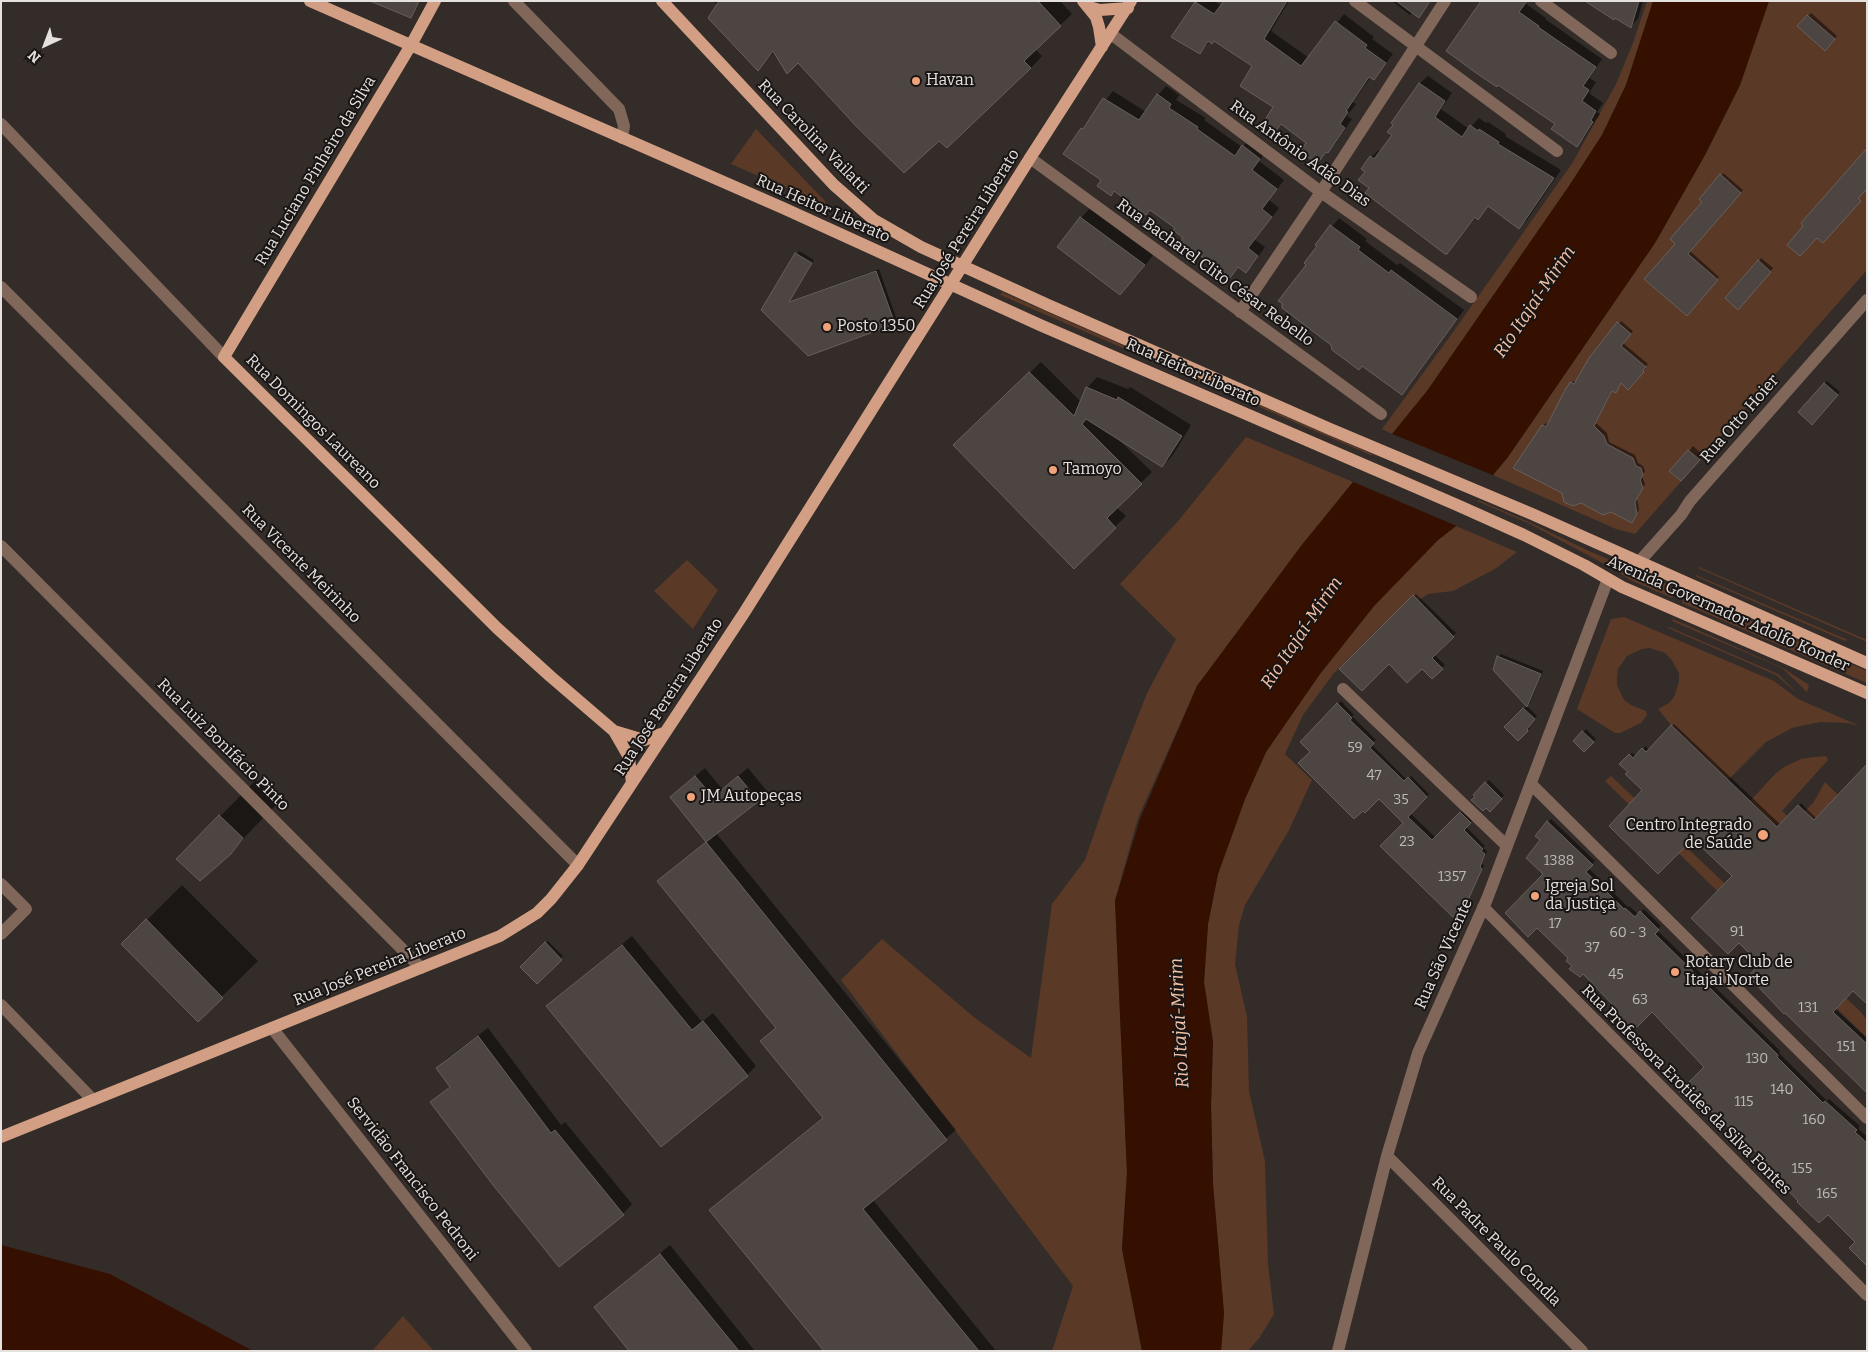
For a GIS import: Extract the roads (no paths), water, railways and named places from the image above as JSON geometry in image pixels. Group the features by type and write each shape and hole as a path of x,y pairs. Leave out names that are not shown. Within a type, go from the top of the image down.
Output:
{"main road":[{"name":"Rua Heitor Liberato","path":"310,1 844,235 951,285 1524,535"},
{"name":"Rua Luciano Pinheiro da Silva","path":"224,357 411,45 435,1"},
{"name":"Rua Carolina Vailatti","path":"662,1 834,184 874,220 921,247 963,266"},
{"path":"1086,4 1100,10 1130,4"},
{"path":"1086,4 1096,17 1102,48"},
{"name":"Rua José Pereira Liberato","path":"1,1137 500,936 537,913 551,899 578,865 744,613 1030,158 1130,4"},
{"name":"Rua Heitor Liberato","path":"963,266 1330,429 1532,514"},
{"name":"Rua Domingos Laureano","path":"224,357 497,628 614,731 628,757 632,783"},
{"name":"Avenida Governador Adolfo Konder","path":"1532,514 1867,662"},
{"name":"Avenida Governador Adolfo Konder","path":"1524,535 1622,587 1867,693"},
{"name":"Rua Domingos Laureano","path":"614,731 644,740 664,733"}],"street":[{"path":"514,1 619,109 624,126 622,138"},
{"path":"1355,1 1557,151"},
{"path":"1240,312 1446,1"},
{"path":"1541,1 1611,53"},
{"name":"Rua Antônio Adão Dias","path":"1111,34 1321,192 1471,298"},
{"name":"Rua Domingos Laureano","path":"1,124 224,357"},
{"name":"Rua Bacharel Clito César Rebello","path":"1030,158 1381,414"},
{"name":"Rua Vicente Meirinho","path":"1,287 578,865"},
{"name":"Rua Otto Hoier","path":"1639,562 1681,515 1690,501 1867,300"},
{"name":"Rua Luiz Bonifácio Pinto","path":"1,546 421,968"},
{"name":"Rua São Vicente","path":"1338,1351 1387,1156 1418,1053 1483,908 1608,579"},
{"path":"1343,690 1507,846"},
{"path":"1531,784 1867,1118"},
{"path":"1,884 26,909 1,934"},
{"name":"Rua Professora Erotides da Silva Fontes","path":"1483,908 1867,1295"},
{"path":"1,1005 93,1100"},
{"name":"Servidão Francisco Pedroni","path":"272,1028 526,1351"},
{"name":"Rua Padre Paulo Condla","path":"1387,1156 1582,1351"}],"water":[{"name":"Rio Itajaí-Mirim","path":"1653,1 1769,1 1740,85 1705,155 1655,243 1508,457 1456,526 1438,540 1374,606 1320,674 1266,752 1245,799 1218,874 1208,924 1204,982 1213,1042 1211,1105 1213,1184 1224,1313 1221,1351 1142,1351 1122,1249 1127,1173 1115,901 1140,819 1197,686 1301,546 1427,391 1569,186 1602,135 1626,85"},
{"path":"1,1245 110,1274 253,1351 1,1351"}],"place":[{"name":"Havan","path":"916,81"},
{"name":"Posto 1350","path":"827,327"},
{"name":"Tamoyo","path":"1053,470"},
{"name":"JM Autopeças","path":"691,797"},
{"name":"Centro Integrado de Saúde","path":"1763,835"},
{"name":"Igreja Sol da Justiça","path":"1535,896"},
{"name":"Rotary Club de Itajai Norte","path":"1675,972"}]}
